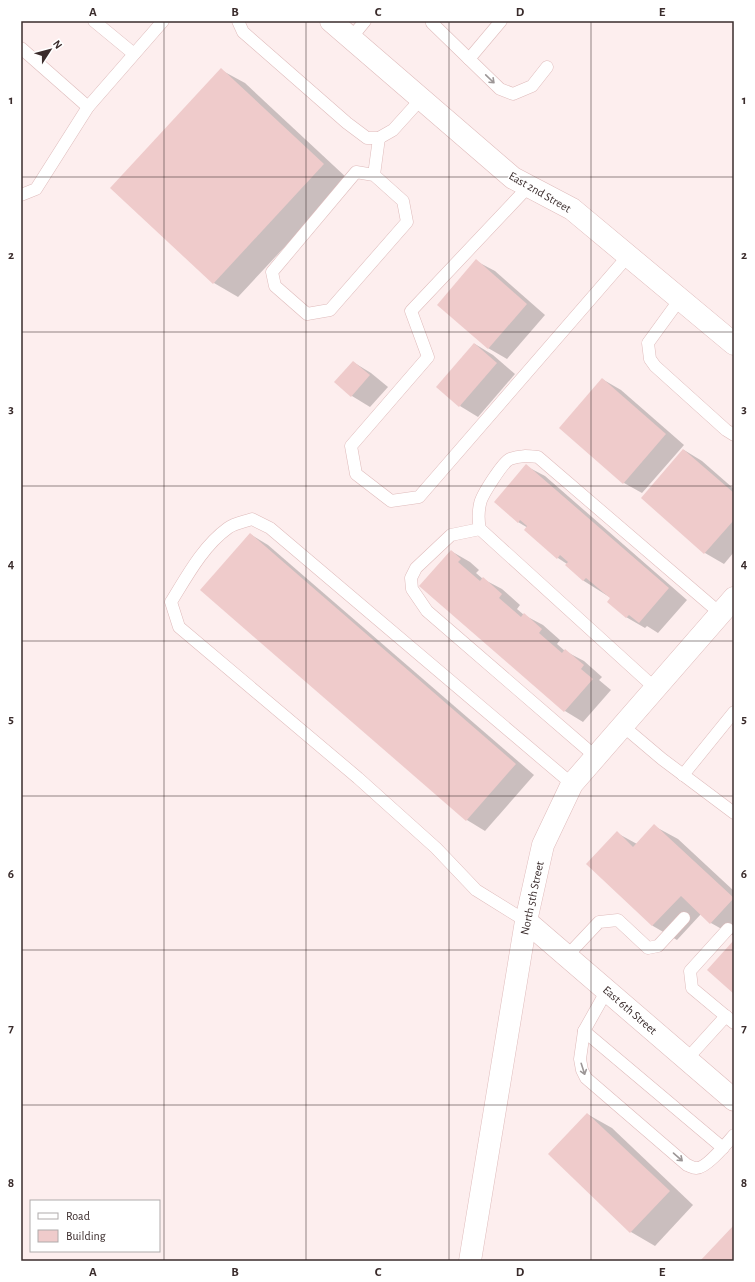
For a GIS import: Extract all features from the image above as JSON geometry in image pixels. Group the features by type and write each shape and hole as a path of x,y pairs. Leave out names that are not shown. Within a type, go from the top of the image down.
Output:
{"street":[{"name":"East 2nd Street","path":"331,21 513,178 572,209 734,344"},
{"name":"North 5th Street","path":"470,1261 526,921 543,845 572,784 727,606"},
{"name":"East 6th Street","path":"526,921 734,1100"}],"lane":[{"path":"94,21 134,54"},
{"path":"21,195 36,189 88,107 163,21"},
{"path":"238,21 243,32 347,123 367,138 379,138 393,130 421,99"},
{"path":"351,38 365,21"},
{"path":"433,21 432,23 500,88 513,94 532,86 548,67"},
{"path":"469,59 501,21"},
{"path":"21,48 88,107"},
{"path":"374,175 379,138"},
{"path":"356,172 374,175 403,201 407,222 330,310 307,314 275,286 272,272 356,172"},
{"path":"529,186 411,311 428,357 351,446 356,474 391,501 419,497 628,256"},
{"path":"680,299 648,343 650,359 655,366 726,430 734,435"},
{"path":"656,689 480,529 478,517 480,502 499,469 508,460 522,455 538,457 727,606"},
{"path":"526,921 476,890 436,848 358,778 178,627 171,602 189,572 210,544 229,527 252,519 270,528 572,784"},
{"path":"480,529 451,535 416,568 411,578 412,589 427,611 596,757"},
{"path":"683,775 734,712"},
{"path":"623,726 683,775 734,813"},
{"path":"567,956 599,922 618,920 648,948 658,946 684,918"},
{"path":"687,1059 730,1020 692,988 690,971 728,928"},
{"path":"607,990 584,1031 580,1059 582,1070 586,1078 687,1165 697,1168 703,1166 734,1136"},
{"path":"584,1031 723,1148"}],"building":[{"path":"221,68 324,164 213,284 110,188"},
{"path":"476,259 527,304 488,349 437,305"},
{"path":"474,343 497,363 459,407 436,387"},
{"path":"353,361 370,375 351,397 334,382"},
{"path":"602,378 666,434 623,484 559,428"},
{"path":"683,449 734,493 734,520 704,554 641,498"},
{"path":"526,464 669,588 639,623 629,615 626,618 607,602 610,598 586,578 583,581 565,565 568,562 560,555 557,559 524,530 527,526 520,520 518,523 494,502"},
{"path":"250,533 516,764 466,821 200,590"},
{"path":"451,550 461,559 458,562 480,581 483,577 502,594 499,598 521,617 524,613 542,629 539,633 562,653 565,649 584,665 581,669 593,679 564,712 419,586"},
{"path":"654,824 734,898 710,924 681,896 652,926 586,864 617,831 633,847"},
{"path":"734,940 734,994 707,970"},
{"path":"587,1113 670,1191 630,1233 548,1154"},
{"path":"734,1225 734,1261 700,1261"}]}
